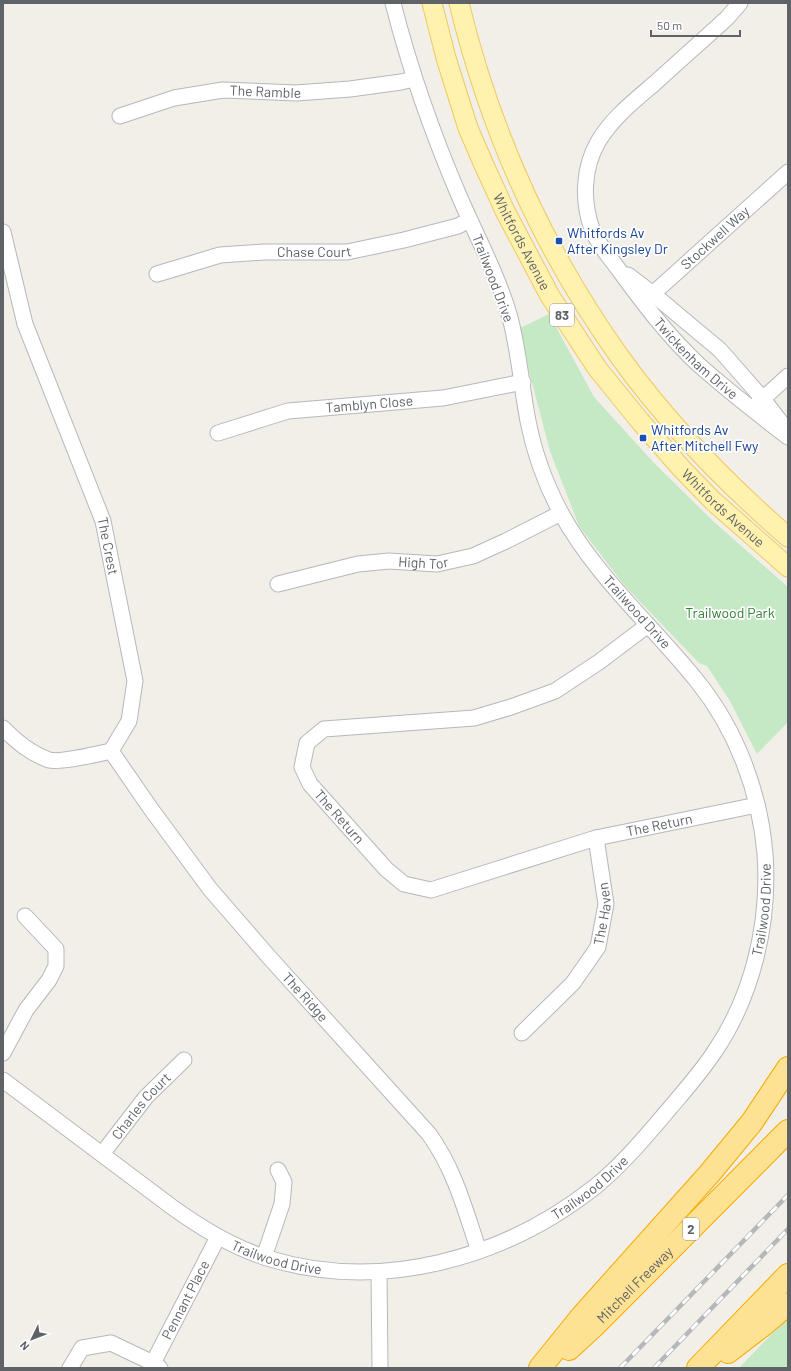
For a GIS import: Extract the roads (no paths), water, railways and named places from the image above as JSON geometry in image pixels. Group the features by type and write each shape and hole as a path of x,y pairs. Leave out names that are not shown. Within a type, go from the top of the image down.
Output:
{"highway":[{"path":"540,1368 582,1316 715,1167 752,1122 788,1068"},
{"name":"Mitchell Freeway","path":"547,1368 594,1326 788,1131"},
{"path":"698,1368 788,1275"},
{"path":"707,1368 763,1326 788,1304"}],"main road":[{"name":"Whitfords Avenue","path":"432,3 446,58 468,128 505,212 550,296 597,368 681,468 713,501 788,567"},
{"name":"Whitfords Avenue","path":"459,3 467,37 493,116 511,161 542,226 584,301 623,360 671,420 719,474 788,538"}],"street":[{"name":"Trailwood Drive","path":"3,1080 172,1208 218,1237 264,1257 314,1269 335,1272 379,1272 429,1265 479,1251 505,1241 548,1219 578,1200 600,1183 640,1144 696,1078 732,1024 745,992 760,936 766,878 762,829 754,791 742,757 723,718 700,684 594,563 561,513 548,484 532,441 510,318 495,276 469,220 438,146 414,79 393,3"},
{"name":"Twickenham Drive","path":"740,3 727,18 623,111 605,130 591,156 587,171 586,201 588,216 599,244 617,268 648,298 720,350 763,399 788,433"},
{"name":"The Ramble","path":"120,116 174,98 223,90 296,93 350,89 414,79"},
{"name":"Stockwell Way","path":"648,298 788,172"},
{"name":"Chase Court","path":"157,274 220,255 264,252 347,252 404,240 458,226 469,220"},
{"name":"The Crest","path":"3,232 25,324 103,521 135,681 129,721 111,751"},
{"name":"Twickenham Drive","path":"648,298 682,348 699,365 788,437"},
{"path":"752,409 788,376"},
{"name":"Tamblyn Close","path":"218,433 288,411 443,398 522,382"},
{"name":"High Tor","path":"278,584 358,564 389,561 437,564 473,556 561,513"},
{"name":"The Return","path":"648,625 599,662 555,691 511,707 474,718 324,729 307,742 302,767 310,784 386,869 404,884 431,890 596,838 756,805"},
{"path":"3,728 22,747 51,760 78,758 111,751"},
{"name":"The Ridge","path":"111,751 151,809 210,889 269,957 429,1134 446,1160 453,1174 479,1251"},
{"name":"The Haven","path":"522,1032 572,983 598,947 606,904 596,838"},
{"path":"3,1053 26,1010 49,980 56,966 56,949 25,916"},
{"name":"Charles Court","path":"102,1154 146,1096 184,1060"},
{"path":"264,1257 282,1204 284,1182 278,1170"},
{"name":"Pennant Place","path":"70,1368 82,1348 111,1343 157,1366 218,1237"},
{"path":"379,1272 380,1368"}],"railway":[{"path":"620,1368 788,1195"},
{"path":"654,1368 788,1229"}],"place":[{"name":"Whitfords Av After Kingsley Dr","path":"559,241"},
{"name":"Whitfords Av After Mitchell Fwy","path":"643,438"}],"park label":[{"name":"Trailwood Park","path":"730,613"}]}
